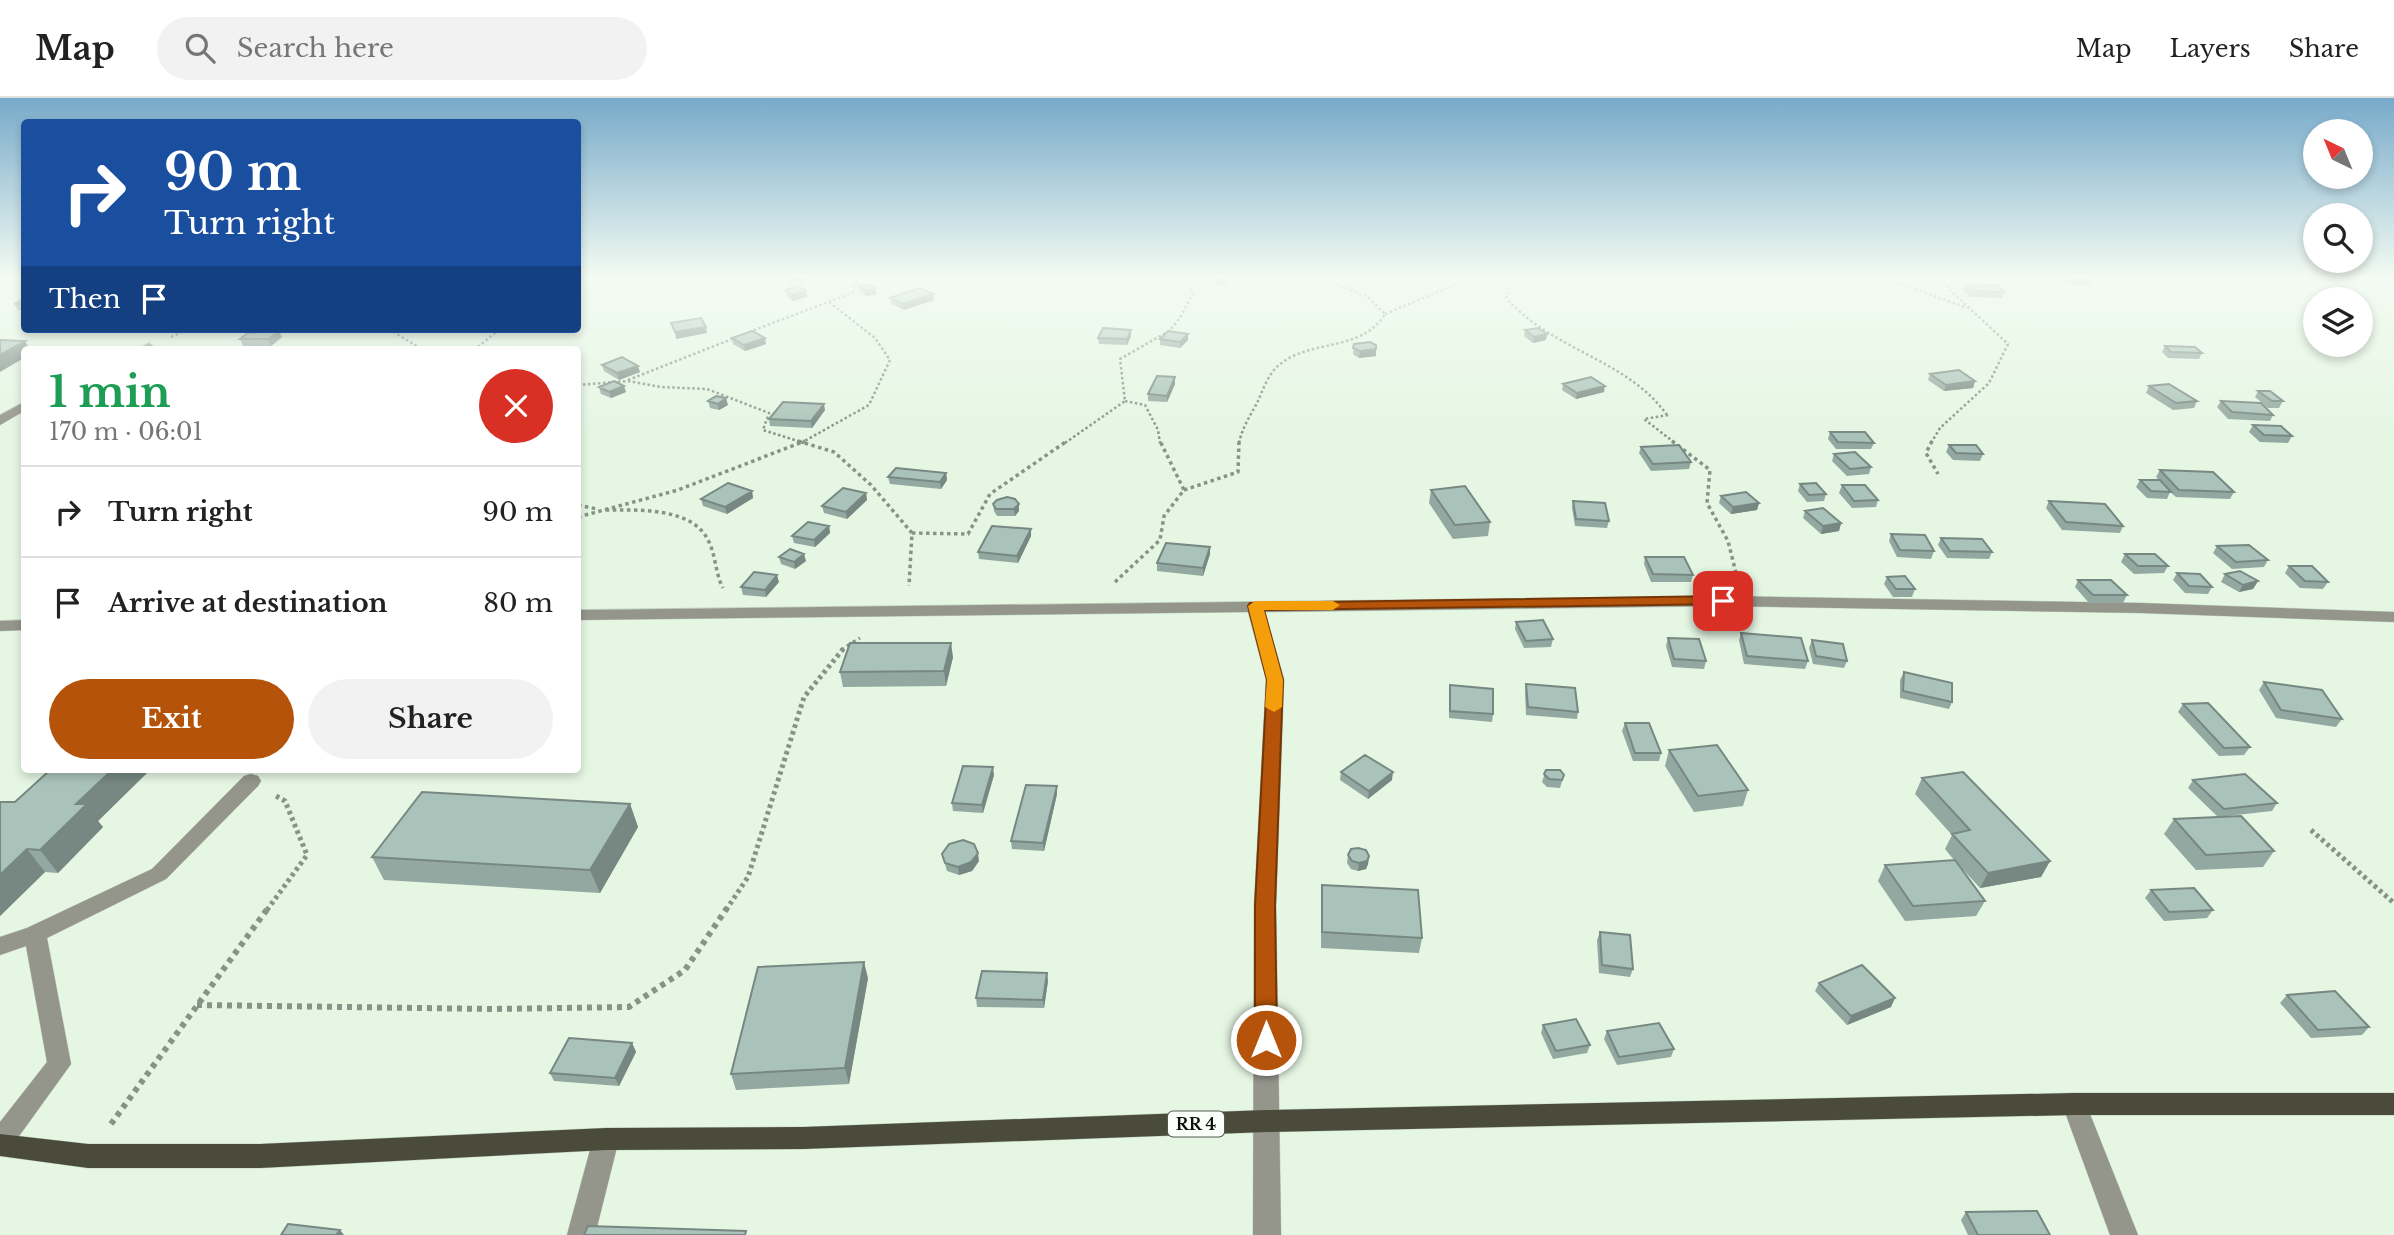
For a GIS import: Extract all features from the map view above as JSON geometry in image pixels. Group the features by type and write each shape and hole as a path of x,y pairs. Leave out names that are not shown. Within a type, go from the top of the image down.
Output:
{"main road":[{"name":"RR 4","path":"0,1144 88,1156 260,1156 606,1139 803,1138 1267,1121 2074,1104 2394,1104"}],"street":[{"path":"0,421 21,408"},
{"path":"581,615 1743,601 2141,608 2394,617"},
{"path":"1255,606 1275,680 1265,906 1267,1235"},
{"path":"0,626 21,625"},
{"path":"0,946 35,934 159,874 251,781"},
{"path":"0,1144 59,1065 35,934"},
{"path":"2074,1104 2124,1235"},
{"path":"581,1235 606,1139"}],"path":[{"path":"628,381 758,330"},
{"path":"581,516 678,490 803,442 869,405 890,360 875,338 865,330"},
{"path":"1125,401 1120,359 1168,330"},
{"path":"1103,608 1116,580 1160,540 1164,516 1184,490 1238,472 1237,441 1265,385 1280,364 1307,351 1345,342 1373,330"},
{"path":"1540,330 1594,357 1648,391 1668,415 1644,419 1710,470 1707,503 1728,541 1743,601"},
{"path":"1938,474 1926,453 1941,426 1982,394 2000,369 2008,344 1993,330"},
{"path":"395,333 417,346"},
{"path":"479,346 495,333"},
{"path":"197,1005 493,1009 629,1007 685,970 748,877 804,697 842,649 907,611 912,533 872,485 834,452 763,430 769,413 707,389 662,387 628,381 581,385"},
{"path":"912,533 968,534 990,495 1125,401 1145,405 1158,430 1161,447 1184,490"},
{"path":"581,506 646,511 691,521 709,539 716,577 737,613"},
{"path":"88,1156 307,855 285,801 251,781"},
{"path":"2311,830 2394,903"}],"building":[{"path":"1102,330 1131,330 1127,339 1098,338"},
{"path":"1525,330 1541,330 1547,334 1534,337"},
{"path":"752,331 765,338 744,345 732,338"},
{"path":"1168,331 1188,334 1180,342 1160,339"},
{"path":"248,333 276,333 268,339 240,339"},
{"path":"0,340 25,341 0,355"},
{"path":"1370,342 1376,345 1376,349 1360,351 1353,348 1354,344"},
{"path":"2165,346 2195,347 2202,353 2171,352"},
{"path":"622,357 638,366 617,373 602,365"},
{"path":"1959,370 1975,381 1946,385 1930,374"},
{"path":"1157,376 1175,377 1167,396 1148,394"},
{"path":"1591,377 1605,386 1577,393 1563,384"},
{"path":"614,381 624,386 609,392 599,387"},
{"path":"2169,384 2197,401 2176,403 2149,386"},
{"path":"2258,391 2270,391 2283,401 2272,401"},
{"path":"716,396 726,398 718,404 708,401"},
{"path":"2221,401 2261,403 2273,415 2232,412"},
{"path":"783,402 824,404 811,421 769,419"},
{"path":"2253,425 2281,426 2292,436 2264,435"},
{"path":"1830,432 1865,432 1874,443 1838,442"},
{"path":"1679,445 1691,462 1653,464 1641,447"},
{"path":"1949,445 1976,445 1983,454 1956,453"},
{"path":"1855,452 1871,467 1850,469 1834,454"},
{"path":"896,468 946,473 940,482 888,477"},
{"path":"2160,470 2213,472 2234,492 2179,490"},
{"path":"2140,480 2160,480 2171,492 2151,491"},
{"path":"728,483 752,491 725,507 701,499"},
{"path":"1816,483 1826,494 1809,495 1800,484"},
{"path":"1842,485 1865,485 1878,500 1854,501"},
{"path":"1465,486 1490,522 1455,525 1431,490"},
{"path":"843,488 866,493 846,512 822,506"},
{"path":"1746,492 1759,503 1733,507 1721,496"},
{"path":"1007,497 1015,499 1019,504 1014,509 996,509 993,504"},
{"path":"1573,501 1605,503 1609,521 1576,519"},
{"path":"2049,501 2105,504 2123,526 2066,522"},
{"path":"1823,508 1841,523 1823,526 1805,511"},
{"path":"808,522 829,526 814,540 792,536"},
{"path":"992,526 1031,529 1017,556 978,552"},
{"path":"1891,534 1925,535 1934,551 1900,550"},
{"path":"1941,538 1982,539 1992,552 1950,551"},
{"path":"1166,543 1210,547 1203,568 1157,563"},
{"path":"2249,545 2268,560 2236,562 2217,546"},
{"path":"790,549 804,554 794,562 779,557"},
{"path":"2125,554 2155,554 2168,566 2138,566"},
{"path":"1645,557 1684,557 1693,575 1653,574"},
{"path":"2289,566 2312,566 2328,582 2305,581"},
{"path":"2240,571 2258,581 2243,585 2225,574"},
{"path":"754,572 777,575 765,590 741,587"},
{"path":"2177,573 2200,574 2212,587 2189,586"},
{"path":"1905,576 1915,589 1896,589 1887,577"},
{"path":"2078,580 2111,580 2127,595 2093,595"},
{"path":"1543,620 1553,639 1526,641 1516,622"},
{"path":"1741,633 1801,638 1808,661 1747,656"},
{"path":"1668,638 1699,639 1706,661 1674,659"},
{"path":"1812,640 1843,644 1847,661 1816,656"},
{"path":"850,643 951,643 944,671 840,672"},
{"path":"1904,672 1952,683 1952,702 1903,691"},
{"path":"2264,682 2322,690 2342,719 2281,710"},
{"path":"1526,684 1575,688 1578,712 1528,707"},
{"path":"1450,685 1493,689 1493,714 1450,711"},
{"path":"2208,703 2250,747 2224,748 2183,704"},
{"path":"1625,723 1649,723 1661,753 1635,753"},
{"path":"1717,745 1748,790 1698,796 1669,750"},
{"path":"1365,755 1393,772 1369,791 1341,772"},
{"path":"963,766 993,767 982,805 952,803"},
{"path":"1546,770 1560,770 1564,775 1562,780 1549,779 1544,774"},
{"path":"1963,772 2050,861 1988,873 1952,834 1970,830 1922,778"},
{"path":"47,773 109,773 76,804 87,804 40,850 27,849 0,875 0,802 15,802"},
{"path":"2245,774 2277,803 2224,809 2193,780"},
{"path":"1026,785 1057,786 1043,843 1011,841"},
{"path":"422,792 630,804 590,870 372,857"},
{"path":"2241,816 2274,851 2206,855 2174,819"},
{"path":"963,840 974,844 978,853 971,862 958,867 945,863 942,854 949,844"},
{"path":"1351,849 1366,850 1369,856 1367,861 1352,861 1348,855"},
{"path":"1955,860 1985,901 1913,906 1885,865"},
{"path":"1322,885 1418,890 1422,938 1322,932"},
{"path":"2194,888 2213,910 2169,912 2151,890"},
{"path":"1600,932 1630,935 1633,969 1602,965"},
{"path":"864,962 845,1068 731,1074 758,967"},
{"path":"1862,965 1895,998 1851,1016 1819,983"},
{"path":"982,971 1047,973 1043,1000 976,998"},
{"path":"2335,991 2369,1027 2318,1030 2287,995"},
{"path":"1576,1019 1590,1045 1556,1051 1543,1025"},
{"path":"1659,1023 1674,1049 1619,1057 1607,1031"},
{"path":"569,1038 632,1043 615,1078 550,1073"},
{"path":"2037,1211 2050,1235 1978,1235 1966,1212"},
{"path":"288,1224 340,1230 336,1235 281,1235"},
{"path":"588,1226 746,1231 745,1235 584,1235"}],"slow traffic":[{"path":"1274,707 1275,680 1255,606 1333,605"}],"route":[{"path":"1266,1040 1265,906 1275,680 1255,606 1723,601"}]}
